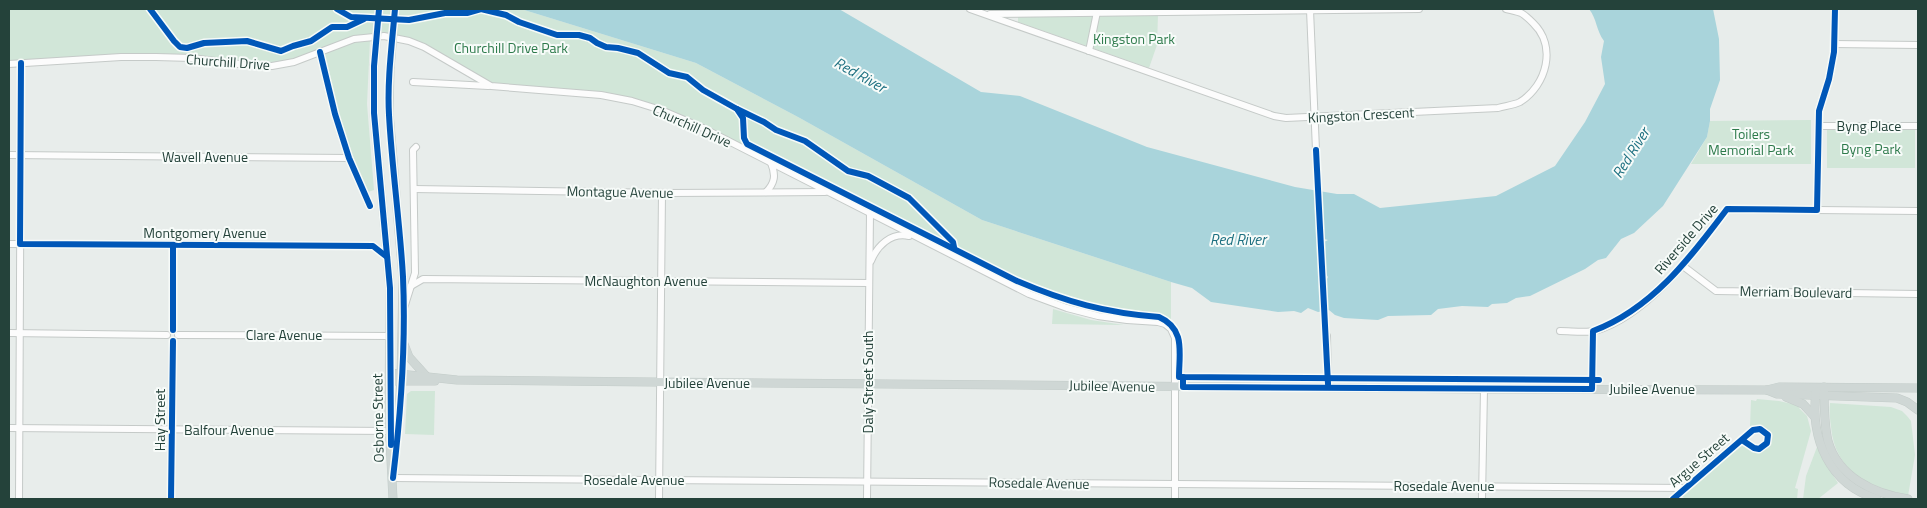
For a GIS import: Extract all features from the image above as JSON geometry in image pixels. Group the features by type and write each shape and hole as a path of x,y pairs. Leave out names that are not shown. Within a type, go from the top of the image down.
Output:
{"main road":[{"name":"Osborne Street","path":"379,9 374,66 374,114 390,288 390,431 393,499"},
{"name":"Osborne Street","path":"392,478 398,432 403,278 389,113 390,68 395,9"},
{"path":"402,339 409,356 427,377"},
{"name":"Jubilee Avenue","path":"390,377 427,377 457,380"},
{"name":"Jubilee Avenue","path":"401,377 426,382 457,380 1484,389 1767,390 1780,387 1892,397 1907,402 1918,410"},
{"name":"Jubilee Avenue","path":"1767,390 1777,394 1918,388"},
{"path":"1820,391 1814,416 1822,450 1834,470 1849,485 1877,499"},
{"path":"1820,391 1829,444 1841,466 1860,483 1877,491 1898,498 1908,499"},
{"path":"1777,394 1798,401 1814,416"}],"street":[{"name":"Kingston Crescent","path":"970,9 1274,116 1316,118 1498,108 1518,103 1533,92 1542,80 1547,63 1544,40 1537,27 1522,13 1506,9"},
{"path":"983,14 1419,9"},
{"path":"1835,9 1834,44 1829,79 1819,111 1817,210 1918,211"},
{"path":"1310,10 1316,150"},
{"path":"1088,51 1097,12"},
{"name":"Churchill Drive","path":"9,64 121,57 156,57 192,58 254,66 272,66 294,62 354,39 384,36 424,47 491,86"},
{"path":"1834,44 1918,44"},
{"path":"320,52 335,114 349,158 370,206"},
{"path":"18,499 21,62"},
{"name":"Churchill Drive","path":"413,82 569,91 632,101 661,110 771,163 1009,285 1049,302 1098,316 1165,324 1171,329 1175,338 1175,386"},
{"name":"Byng Place","path":"1819,126 1918,126"},
{"name":"Osborne Street","path":"402,319 414,273 413,150 416,147"},
{"name":"Wavell Avenue","path":"9,155 349,158"},
{"path":"766,192 774,180 775,172 771,163"},
{"name":"Montague Avenue","path":"414,189 662,193 827,192"},
{"path":"659,499 662,193"},
{"name":"Riverside Drive","path":"1593,331 1608,326 1637,309 1683,266 1727,209 1817,210"},
{"name":"Daly Street South","path":"867,499 870,213"},
{"name":"Daly Street South","path":"869,264 875,250 885,241 905,235 916,237"},
{"name":"Montgomery Avenue","path":"9,244 372,246 387,257"},
{"name":"Hay Street","path":"171,499 173,245"},
{"name":"Merriam Boulevard","path":"1683,266 1716,291 1918,294"},
{"path":"414,273 423,280"},
{"name":"McNaughton Avenue","path":"411,286 423,280 868,283"},
{"path":"1560,331 1593,331 1592,389"},
{"path":"9,333 171,335"},
{"name":"Clare Avenue","path":"171,335 175,340 178,335 390,336"},
{"path":"1326,336 1328,387"},
{"path":"1175,386 1175,499"},
{"path":"1482,499 1484,389"},
{"name":"Balfour Avenue","path":"9,428 390,431"},
{"name":"Argue Street","path":"1673,499 1742,440"},
{"name":"Rosedale Avenue","path":"392,478 1686,488"}],"green space":[{"name":"Churchill Drive Park","path":"9,9 521,9 696,63 798,117 982,220 1171,282 1171,329 1165,324 1127,320 1049,302 703,128 632,101 491,86 409,41 369,36 272,66 156,57 9,64"},
{"name":"Kingston Park","path":"1158,15 1157,45 1149,68 1018,22 1018,17"},
{"path":"370,40 367,104 374,190 368,192 353,157 337,107 324,54 354,42"},
{"name":"Toilers Memorial Park","path":"1811,120 1811,164 1691,164 1707,137 1710,121"},
{"name":"Byng Park","path":"1827,129 1915,130 1915,168 1827,168"},
{"path":"1053,309 1091,320 1124,325 1052,324"},
{"path":"411,391 435,391 434,435 405,434 407,394"},
{"path":"1757,399 1801,406 1799,408 1807,416 1811,431 1795,488 1798,489 1797,499 1685,499 1682,496 1738,447 1743,446 1758,452 1768,447 1770,434 1768,431 1760,425 1750,427 1751,400 1756,401"},
{"path":"1830,403 1891,407 1902,411 1907,416 1911,421 1915,455 1908,496 1868,482 1856,475 1847,466 1839,455 1834,442 1830,418"},
{"path":"1817,447 1838,483 1818,499 1803,499 1806,476"}],"water":[{"name":"Red River","path":"521,9 839,9 981,92 1020,96 1147,147 1295,187 1337,194 1354,194 1380,208 1496,196 1555,166 1585,122 1605,84 1601,57 1604,41 1589,9 1713,9 1719,39 1720,80 1710,109 1707,137 1663,206 1634,233 1621,239 1606,258 1598,260 1585,269 1530,296 1516,298 1507,303 1492,304 1488,307 1462,306 1438,309 1431,315 1388,316 1378,320 1344,318 1335,315 1329,310 1318,312 1308,308 1301,313 1294,311 1278,312 1211,302 1192,288 982,220 798,117 696,63"}],"pier":[{"path":"1316,188 1321,189 1324,239 1328,240 1324,242 1326,274 1328,277 1326,281 1328,313 1323,314 1321,281 1319,277 1321,274 1319,242 1317,241 1319,238"}],"cycle path":[{"path":"150,9 174,41 180,47 187,48 204,43 247,41 281,51 311,41 332,27 347,27 364,19"},
{"path":"337,9 351,17 409,20 445,13 467,13 481,9 506,15 519,22 557,35 579,35 590,38 606,47 638,53 669,73 687,77 703,90 737,109 743,118 744,138 747,144 1017,281 1069,301 1121,313 1159,317 1168,322 1174,328 1179,342 1179,377 1599,380"},
{"path":"379,9 374,66 374,113 390,288 391,445"},
{"path":"393,478 400,403 404,327 402,257 389,115 390,62 395,9"},
{"path":"1183,377 1183,387 1592,389 1593,331 1634,310 1652,296 1699,246 1727,209 1817,210 1819,111 1829,79 1834,52 1835,9"},
{"path":"320,52 335,114 349,158 370,206"},
{"path":"21,63 20,244 373,246 387,257"},
{"path":"737,109 776,130 805,141 848,171 868,176 909,198 953,242 954,247"},
{"path":"1316,150 1328,384"},
{"path":"173,245 173,330"},
{"path":"171,499 173,341"},
{"path":"1673,499 1753,430 1760,429 1768,435 1767,443 1759,449 1742,440"}]}
